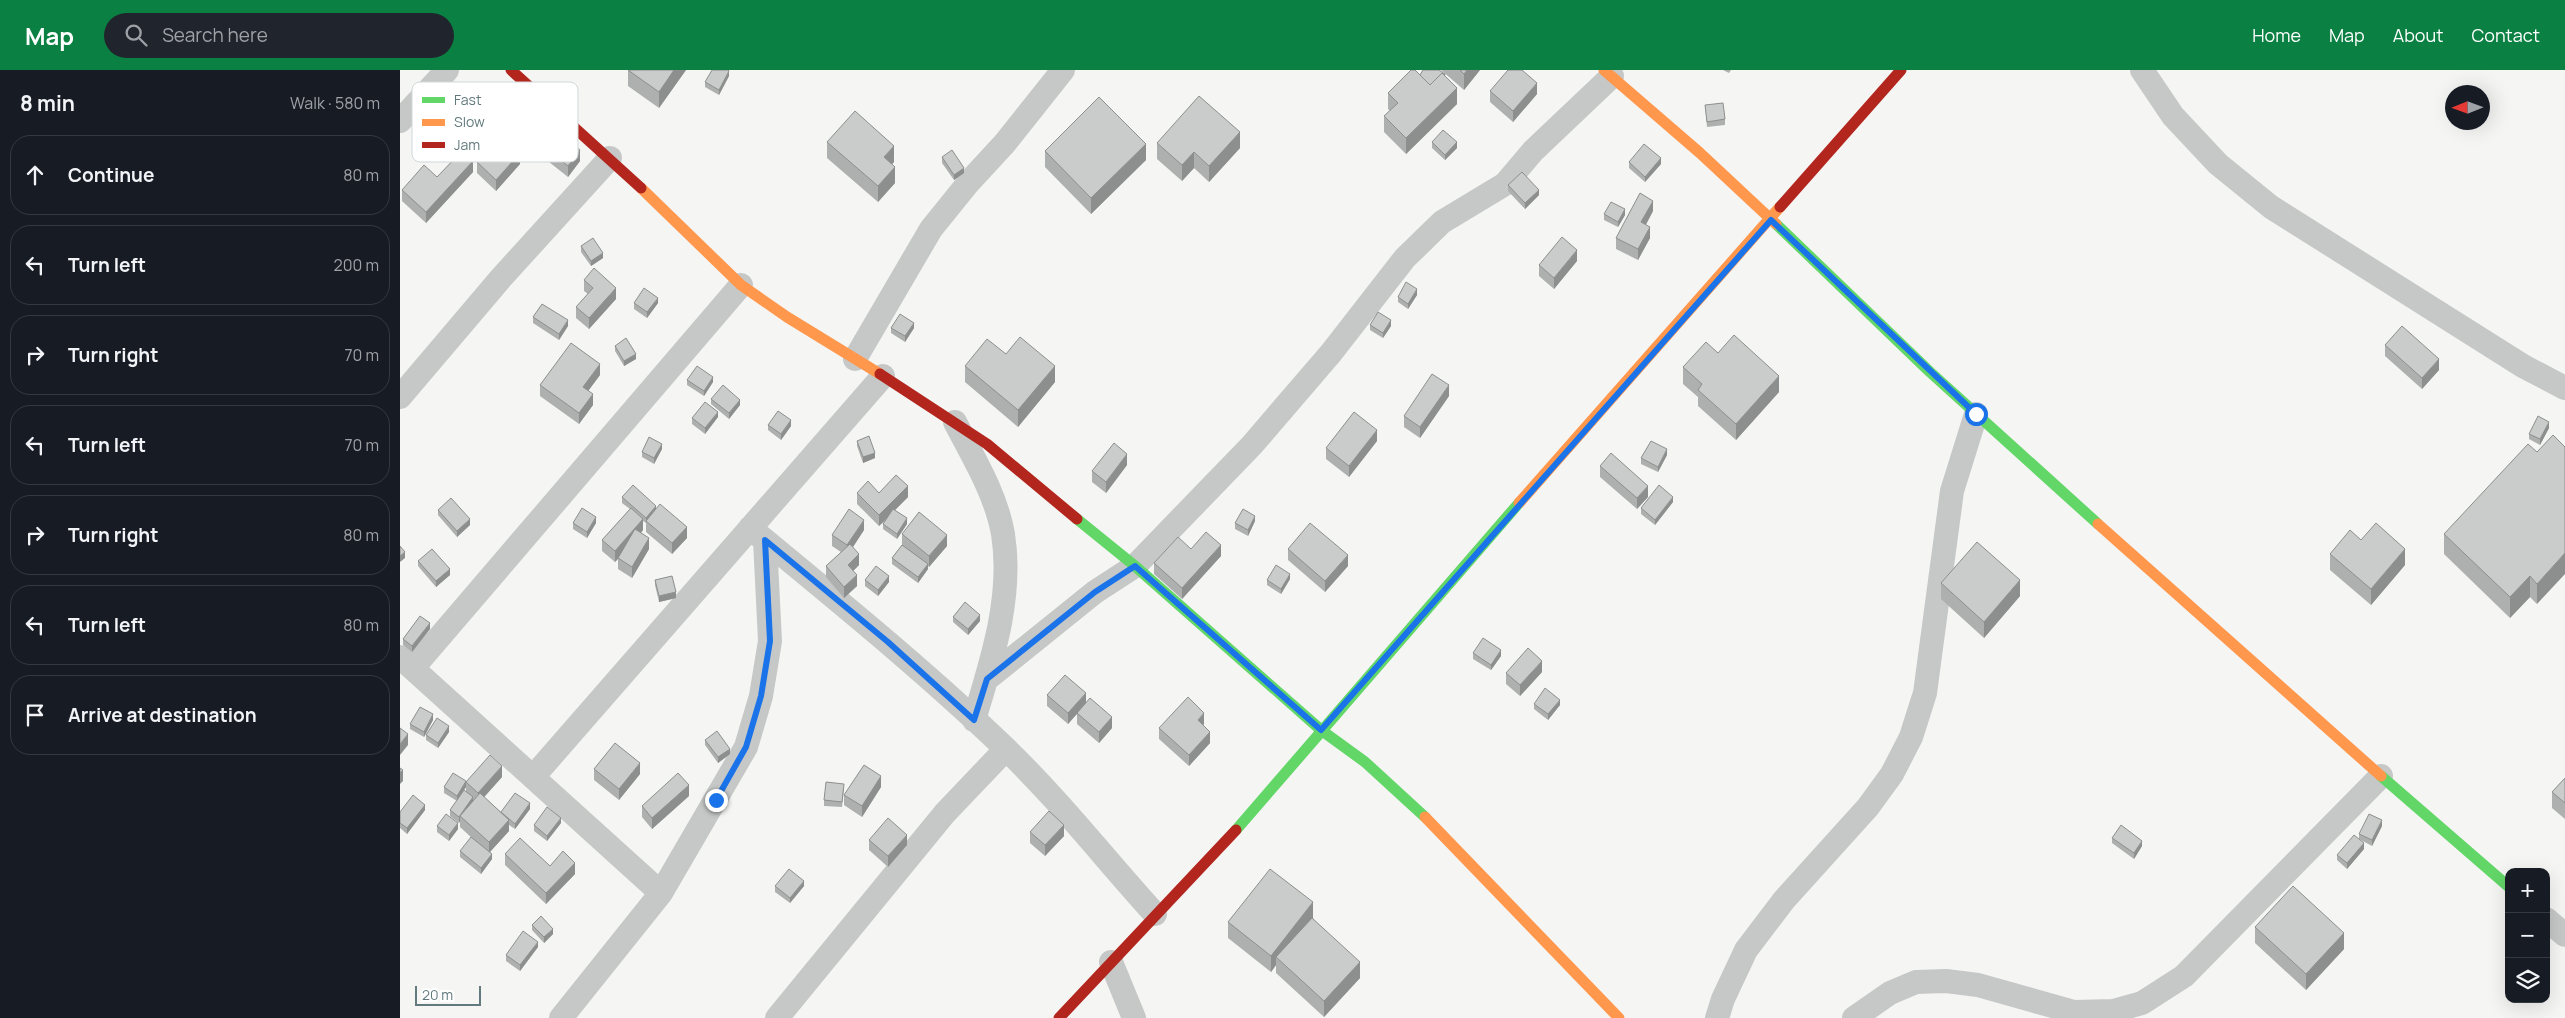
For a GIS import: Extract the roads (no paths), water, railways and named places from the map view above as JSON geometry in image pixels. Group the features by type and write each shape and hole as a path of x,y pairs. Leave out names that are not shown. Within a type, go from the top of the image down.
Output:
{"street":[{"path":"436,82 447,70"},
{"path":"511,70 524,82"},
{"path":"855,360 931,230 969,182 1005,143 1063,70"},
{"path":"1059,1018 1233,833 1321,730 1901,70"},
{"path":"2142,70 2180,123 2218,164 2270,207 2523,366 2565,388"},
{"path":"987,679 1095,592 1135,566 1252,445 1331,353 1404,258 1442,222 1505,184 1533,151 1608,73 1771,220 1976,414 2381,776 2505,884"},
{"path":"400,121 412,108"},
{"path":"578,130 741,285 787,317 883,376 987,444 1135,566 1321,730 1365,762 1421,814 1619,1018"},
{"path":"400,397 502,278 610,158"},
{"path":"661,893 406,663 741,285"},
{"path":"533,777 757,534 883,376"},
{"path":"1717,1018 1723,999 1746,950 1784,900 1868,807 1892,774 1911,737 1925,693 1952,491 1976,414"},
{"path":"955,422 988,486 1002,533 1006,579 1001,618 987,679 974,720"},
{"path":"757,534 888,642 1006,749 1064,810 1155,914"},
{"path":"561,1018 661,893 746,747 761,696 770,641 757,534"},
{"path":"777,1018 945,813 1006,749"},
{"path":"1854,1018 1890,993 1916,982 1946,981 1978,985 2074,1012 2113,1011 2142,1003 2184,976 2381,776"},
{"path":"2550,923 2565,936"},
{"path":"1111,962 1134,1018"}]}
